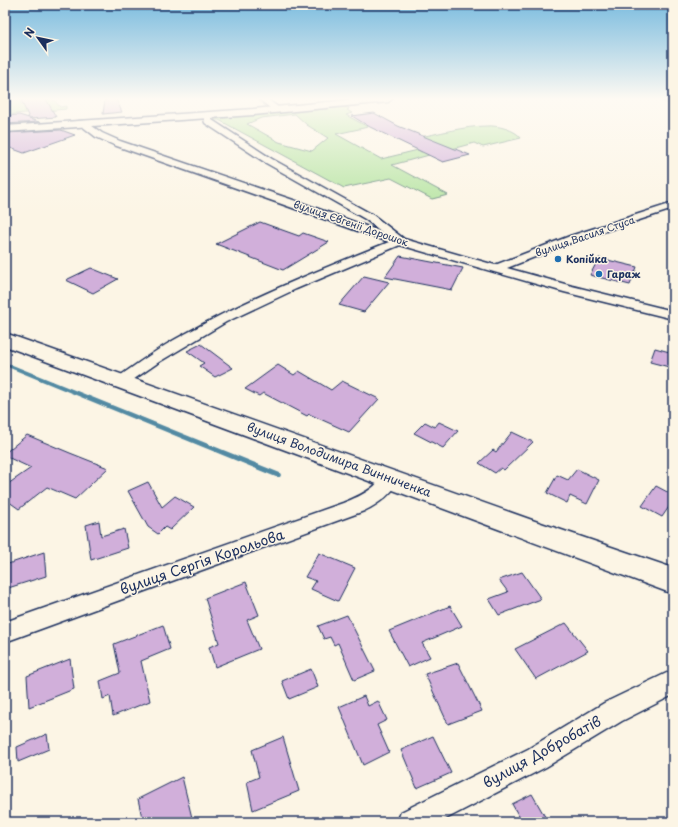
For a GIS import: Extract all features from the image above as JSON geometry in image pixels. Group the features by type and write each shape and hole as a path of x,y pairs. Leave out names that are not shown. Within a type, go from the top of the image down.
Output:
{"main road":[{"name":"вулиця Володимира Винниченка","path":"5,339 523,528 673,581"}],"street":[{"name":"вулиця Євгенії Дорошок","path":"106,138 400,242 498,268 568,289 673,315"},
{"path":"122,381 165,350 209,326 304,281 400,242 369,217 269,161 233,138"},
{"name":"вулиця Василя Стуса","path":"498,268 585,234 673,206"},
{"name":"вулиця Сергія Корольова","path":"5,632 367,502 379,494 391,479"},
{"name":"вулиця Добробатів","path":"411,822 531,762 613,712 673,682"}],"green space":[{"path":"251,138 271,138 279,142 312,151 327,138 342,138 381,159 418,150 421,152 436,148 415,138 417,138 521,138 483,147 474,143 392,165 448,195 432,199 391,178 344,188"}],"building":[{"path":"5,138 68,138 24,153 5,146"},
{"path":"392,138 427,138 470,155 443,162"},
{"path":"260,222 299,236 303,233 329,242 283,270 216,244"},
{"path":"400,256 463,268 452,290 385,277"},
{"path":"599,258 637,267 630,285 590,275"},
{"path":"91,268 118,279 93,293 66,280"},
{"path":"364,276 389,282 364,312 339,305"},
{"path":"201,344 233,368 215,377 199,366 204,363 187,351"},
{"path":"655,348 673,353 673,368 650,362"},
{"path":"278,365 294,375 299,371 331,390 342,381 379,399 349,432 309,414 307,416 263,393 259,396 245,389"},
{"path":"425,422 435,427 439,422 458,431 443,448 414,433"},
{"path":"512,432 533,442 504,470 501,468 495,473 479,463 493,450 496,452"},
{"path":"27,435 108,468 75,499 47,487 19,509 5,499 5,486 31,468 5,456 5,453"},
{"path":"577,469 599,480 587,504 570,496 567,503 547,493 557,475 568,480"},
{"path":"148,482 162,507 175,496 194,507 170,530 165,527 158,534 148,527 128,491"},
{"path":"656,486 673,495 673,501 662,517 642,506"},
{"path":"99,521 101,536 124,529 128,548 91,560 86,525"},
{"path":"44,552 46,576 5,589 5,565"},
{"path":"319,553 355,568 338,601 311,589 316,581 305,577"},
{"path":"522,572 541,599 499,615 489,599 508,592 499,580"},
{"path":"246,582 259,615 247,620 259,649 215,667 209,647 219,643 205,598"},
{"path":"450,606 462,626 422,643 430,657 408,667 389,631"},
{"path":"347,615 375,671 354,680 338,643 334,645 330,637 324,639 318,626"},
{"path":"566,623 588,651 536,679 515,649"},
{"path":"163,625 170,649 141,661 150,701 113,716 110,696 103,699 100,681 120,673 114,644"},
{"path":"70,659 74,689 29,707 27,676"},
{"path":"458,663 482,711 448,724 425,674"},
{"path":"311,669 318,687 289,699 282,681"},
{"path":"364,696 368,706 378,701 387,720 377,725 389,752 363,765 339,707"},
{"path":"47,734 49,749 18,762 17,747"},
{"path":"433,736 451,773 417,788 401,750"},
{"path":"283,737 299,791 253,810 247,782 259,777 252,750"},
{"path":"182,777 193,822 143,822 138,799"},
{"path":"532,794 548,822 522,822 512,804"}],"waterway":[{"path":"5,364 278,475"}],"place":[{"name":"Копійка","path":"558,259"},
{"name":"Гараж","path":"599,274"}]}
